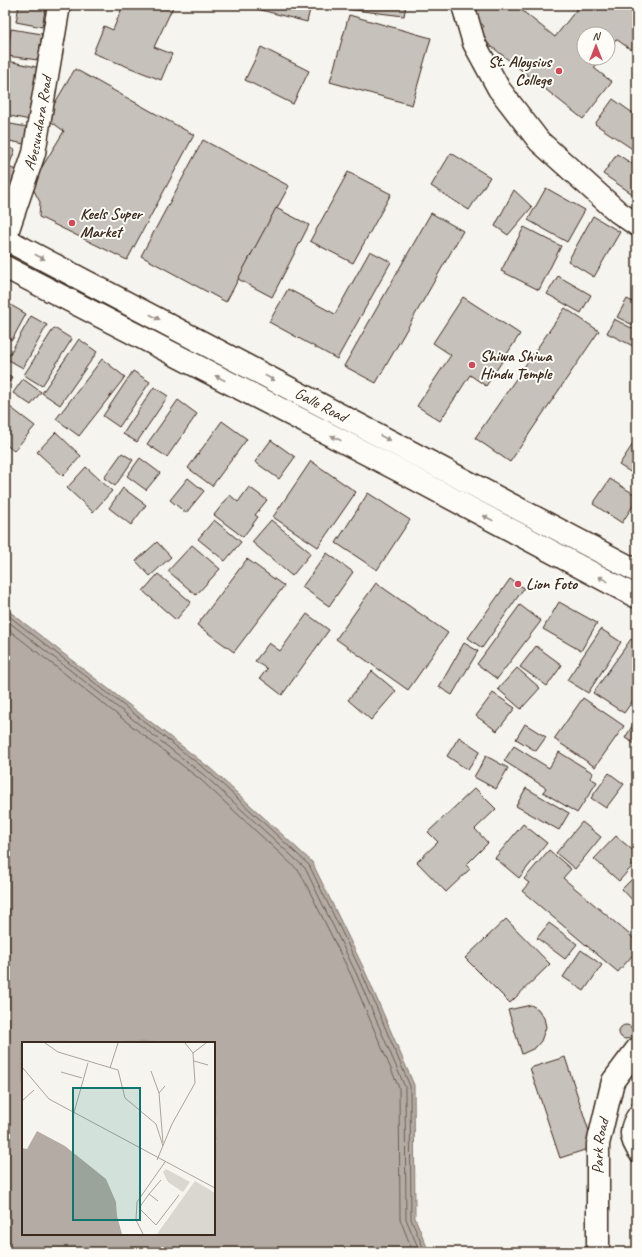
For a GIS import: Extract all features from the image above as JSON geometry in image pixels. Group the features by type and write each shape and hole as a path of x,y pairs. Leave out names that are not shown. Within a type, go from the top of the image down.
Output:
{"main road":[{"name":"Abesundara Road","path":"5,239 34,153 59,5"},
{"path":"463,5 477,50 499,89 539,141 618,212 637,224"},
{"name":"Galle Road","path":"5,239 637,571"},
{"name":"Galle Road","path":"5,267 409,476 637,597"},
{"name":"Park Road","path":"598,1252 598,1144 613,1081 637,1049"}],"lane":[{"path":"637,1110 628,1121 628,1140 637,1157"}],"water":[{"path":"5,608 211,769 312,862 364,969 414,1085 415,1218 429,1252 5,1252"}],"building":[{"path":"19,5 46,5 42,27 16,22"},
{"path":"116,5 174,5 154,47 172,54 161,80 93,53 104,26 113,30 122,8"},
{"path":"242,5 311,5 307,22"},
{"path":"337,5 406,5 404,16 337,8"},
{"path":"479,5 515,5 555,37 580,5 637,5 637,54 616,39 616,26 576,26 576,66 595,66 594,68 612,82 583,119 477,35 484,26 470,15"},
{"path":"349,15 431,38 412,105 330,82"},
{"path":"11,29 42,34 38,60 7,56"},
{"path":"261,47 309,71 293,104 245,80"},
{"path":"8,61 41,68 30,120 5,115 5,74"},
{"path":"75,69 194,135 127,260 39,217 40,202 31,185 64,131 46,118"},
{"path":"613,99 637,116 637,152 595,124"},
{"path":"5,123 33,128 29,145 5,140"},
{"path":"203,140 289,186 226,302 141,256"},
{"path":"5,146 15,150 10,163 5,161"},
{"path":"451,153 490,177 469,210 431,186"},
{"path":"617,154 637,167 637,197 603,174"},
{"path":"5,166 19,171 13,188 5,185"},
{"path":"348,172 391,194 353,263 310,241"},
{"path":"546,188 585,210 567,242 528,220"},
{"path":"514,190 532,207 508,235 495,226"},
{"path":"276,208 309,225 272,297 238,279"},
{"path":"431,213 463,231 376,383 344,366"},
{"path":"593,216 620,232 594,277 568,261"},
{"path":"524,227 561,246 539,290 501,271"},
{"path":"370,251 391,262 337,359 269,322 288,289 335,314"},
{"path":"558,276 591,295 581,313 547,294"},
{"name":"Shiwa Shiwa Hindu Temple","path":"463,297 520,334 486,386 470,375 440,421 417,406 451,355 433,343"},
{"path":"627,299 637,304 637,327 617,317"},
{"path":"9,304 26,314 12,340 5,336 5,312"},
{"path":"565,308 599,331 510,462 475,438"},
{"path":"31,316 47,325 23,368 7,359"},
{"path":"614,319 637,331 637,348 607,333"},
{"path":"54,328 72,339 42,386 24,375"},
{"path":"79,339 97,352 60,405 42,393"},
{"path":"102,359 125,377 79,436 56,419"},
{"path":"133,371 150,382 119,427 103,416"},
{"path":"5,373 12,377 5,388"},
{"path":"23,379 41,392 31,405 13,393"},
{"path":"154,387 168,396 137,442 123,434"},
{"path":"178,400 197,414 167,457 147,444"},
{"path":"10,407 35,426 14,451 5,444 5,413"},
{"path":"222,421 247,439 212,486 188,468"},
{"path":"56,432 81,456 63,476 37,452"},
{"path":"637,438 637,476 619,465"},
{"path":"271,440 295,457 279,479 255,462"},
{"path":"122,453 133,460 115,486 104,478"},
{"path":"140,458 160,473 146,490 127,476"},
{"path":"311,461 356,492 318,547 273,517"},
{"path":"86,467 112,491 93,512 67,488"},
{"path":"188,478 204,491 186,513 170,500"},
{"path":"610,479 637,496 637,499 622,523 593,504"},
{"path":"249,487 267,500 255,515 258,517 243,537 214,515 230,495 238,502"},
{"path":"123,488 146,505 131,525 109,508"},
{"path":"368,493 410,520 377,570 336,543"},
{"path":"214,520 241,542 225,561 198,539"},
{"path":"271,520 311,553 292,576 252,542"},
{"path":"157,542 171,557 150,576 136,561"},
{"path":"192,545 220,569 196,595 168,571"},
{"path":"327,553 353,572 329,606 302,587"},
{"path":"247,559 284,586 234,652 197,625"},
{"path":"158,574 191,602 176,620 143,591"},
{"path":"510,579 524,588 482,648 468,638"},
{"path":"376,583 448,633 408,690 336,639"},
{"path":"559,602 597,623 581,651 543,629"},
{"path":"520,605 541,621 497,679 477,664"},
{"path":"307,614 329,630 282,695 260,678 267,669 255,661 269,643 280,651"},
{"path":"601,629 621,642 588,693 567,680"},
{"path":"631,639 637,643 637,695 624,713 593,693"},
{"path":"464,643 478,651 452,695 439,687"},
{"path":"536,646 562,665 547,686 520,667"},
{"path":"517,668 540,688 521,709 498,689"},
{"path":"372,671 396,691 371,720 348,700"},
{"path":"493,693 515,708 497,731 476,716"},
{"path":"583,698 624,726 595,767 554,739"},
{"path":"637,718 637,745 625,738"},
{"path":"525,724 546,737 536,751 516,739"},
{"path":"459,737 480,751 468,770 447,756"},
{"path":"514,746 549,768 559,752 593,773 590,778 597,782 577,813 543,792 546,788 504,761"},
{"path":"486,756 508,768 496,789 474,777"},
{"path":"609,773 624,784 606,808 591,798"},
{"path":"475,788 496,809 475,829 488,843 466,865 470,869 446,892 417,862 438,842 428,832"},
{"path":"526,788 569,813 559,830 516,806"},
{"path":"582,822 601,837 575,869 556,853"},
{"path":"523,824 547,843 519,878 495,858"},
{"path":"616,836 637,854 637,861 619,881 594,859"},
{"path":"549,850 571,869 563,878 637,941 637,950 618,972 522,891 529,883 524,879"},
{"path":"637,874 637,905 622,889"},
{"path":"506,919 550,964 510,1003 465,958"},
{"path":"549,923 577,944 565,959 537,938"},
{"path":"581,950 602,965 584,991 563,977"},
{"path":"531,1005 538,1009 544,1018 546,1027 541,1041 535,1048 522,1054 508,1010"},
{"path":"623,1025 629,1025 633,1029 633,1035 629,1039 623,1039 619,1035 619,1029"},
{"path":"565,1057 594,1147 560,1158 530,1068"}],"place":[{"name":"St. Aloysius College","path":"559,71"},
{"name":"Keels Super Market","path":"72,223"},
{"name":"Shiwa Shiwa Hindu Temple","path":"472,365"},
{"name":"Lion Foto","path":"518,584"}]}
